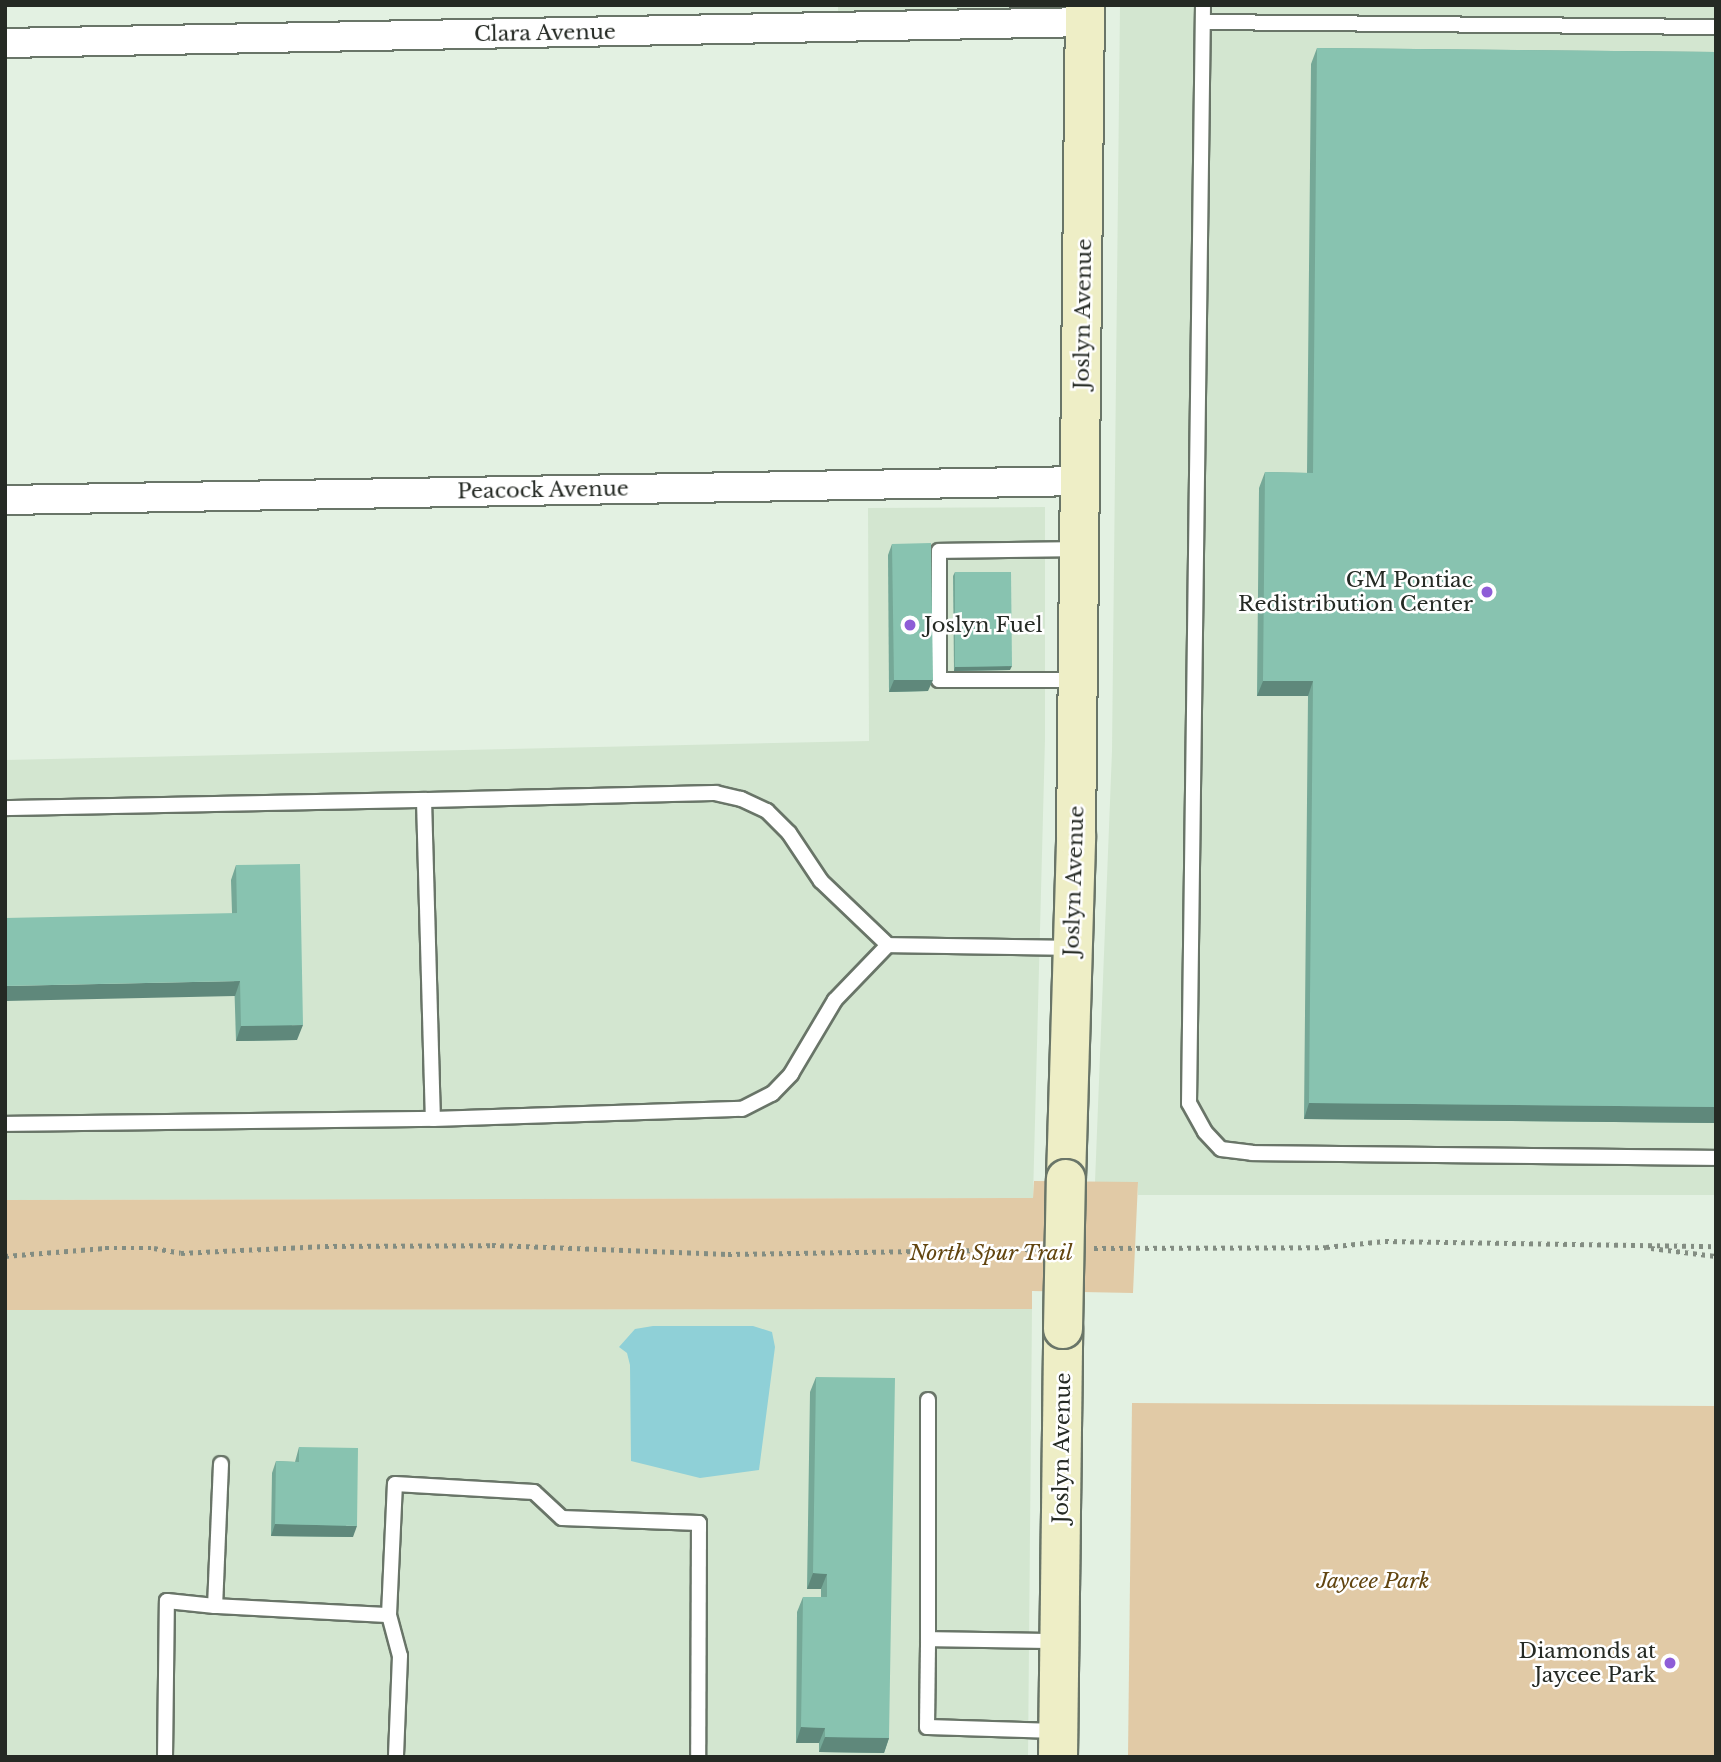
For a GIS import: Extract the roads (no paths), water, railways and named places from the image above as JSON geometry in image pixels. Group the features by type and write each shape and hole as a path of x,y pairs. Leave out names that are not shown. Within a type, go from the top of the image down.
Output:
{"main road":[{"name":"Joslyn Avenue","path":"1058,1744 1063,1329 1078,680 1085,14"}],"street":[{"name":"Clara Avenue","path":"5,43 890,17 1085,14"},
{"name":"Peacock Avenue","path":"5,500 1081,481"}],"lane":[{"path":"1203,5 1189,1103 1205,1132 1221,1149 1252,1153 1716,1158"},
{"path":"1203,22 1716,27"},
{"path":"1078,680 939,680 939,551 1080,549"},
{"path":"5,808 716,793 741,799 767,811 789,833 821,881 888,946 1073,948"},
{"path":"424,800 433,1119"},
{"path":"5,1124 433,1119 742,1109 772,1094 791,1073 835,1000 888,946"},
{"path":"928,1400 927,1727 1058,1744"},
{"path":"215,1606 221,1464"},
{"path":"396,1757 400,1656 389,1615 395,1483 534,1492 562,1518 699,1523 698,1757"},
{"path":"165,1757 167,1601 389,1615"},
{"path":"928,1639 1059,1641"}],"water":[{"path":"653,1326 753,1326 772,1332 775,1347 759,1470 700,1478 631,1461 630,1365 627,1353 619,1347 635,1329"}],"place":[{"name":"GM Pontiac Redistribution Center","path":"1487,592"},
{"name":"Joslyn Fuel","path":"910,625"},
{"name":"Diamonds at Jaycee Park","path":"1670,1663"}],"park label":[{"name":"North Spur Trail","path":"991,1253"},
{"name":"Jaycee Park","path":"1373,1581"}]}
